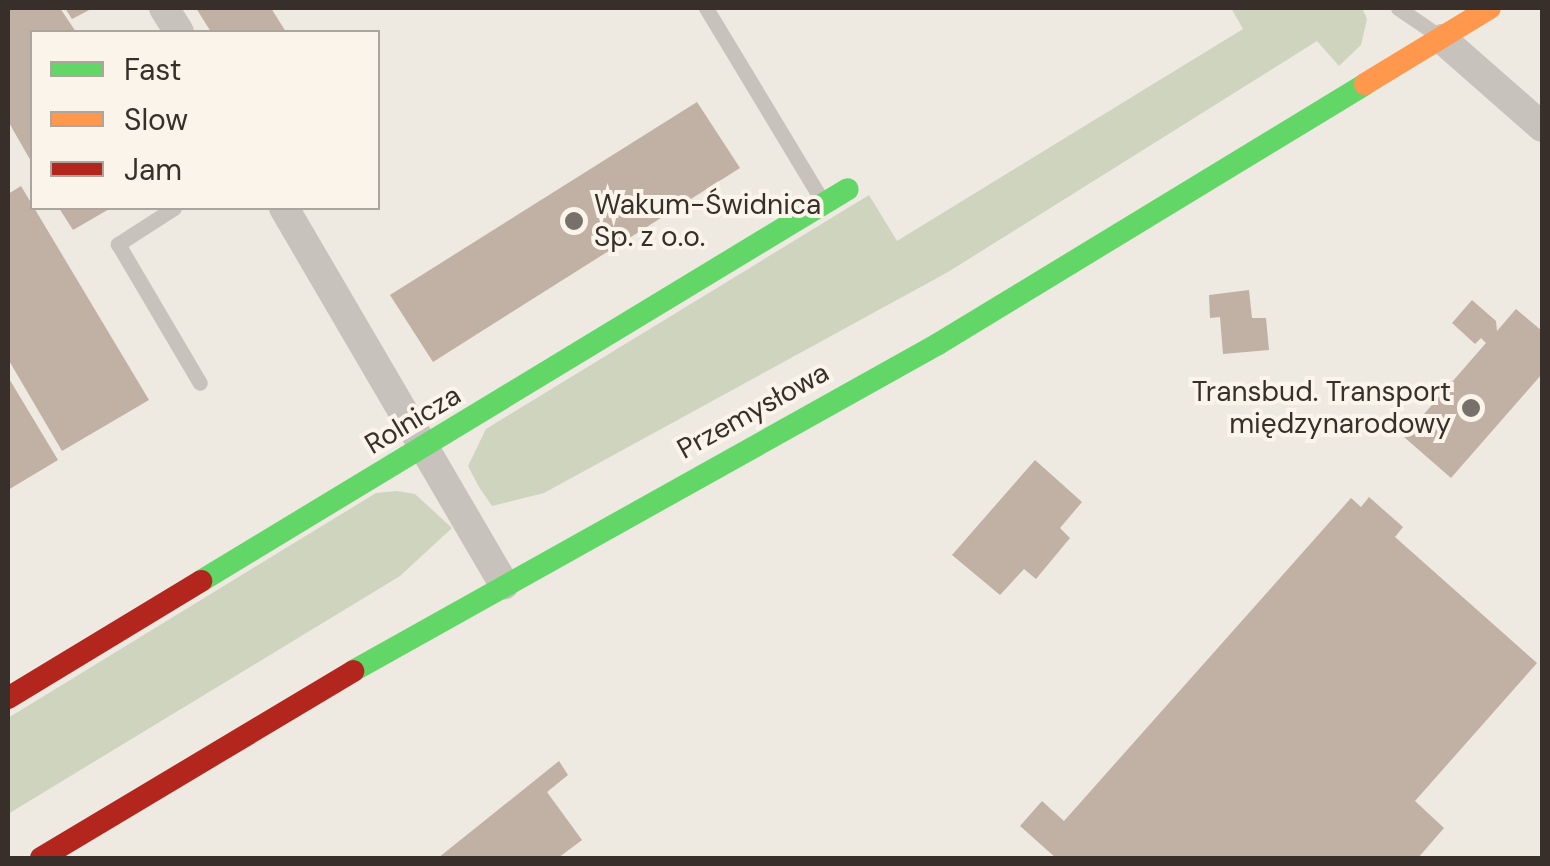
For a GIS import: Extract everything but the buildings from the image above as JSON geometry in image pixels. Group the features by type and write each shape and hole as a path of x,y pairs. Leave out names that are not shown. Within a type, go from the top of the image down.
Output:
{"main road":[{"name":"Przemysłowa","path":"41,858 149,788 504,584 938,344 1490,8"},
{"name":"Rolnicza","path":"8,698 848,189"}],"street":[{"path":"164,8 178,30"},
{"path":"1442,39 1542,127"},
{"path":"285,210 422,450 504,584"}],"lane":[{"path":"706,8 824,204"},
{"path":"1398,8 1442,39"},
{"path":"171,210 118,244 200,383"}],"green space":[{"path":"1231,8 1362,8 1367,19 1361,45 1339,66 1317,41 948,272 544,493 492,506 479,487 468,466 486,429 869,195 897,241 1243,29"},
{"path":"376,493 415,494 452,528 400,576 8,814 8,718"}],"traffic: fast":[{"path":"353,671 938,344 1365,84"},
{"path":"201,581 848,189"}],"traffic: slow":[{"path":"1365,84 1490,8"}],"traffic: jam":[{"path":"8,698 201,581"},
{"path":"41,858 353,671"}],"place":[{"name":"Wakum-Świdnica Sp. z o.o.","path":"574,221"},
{"name":"Transbud. Transport międzynarodowy","path":"1471,408"}]}
